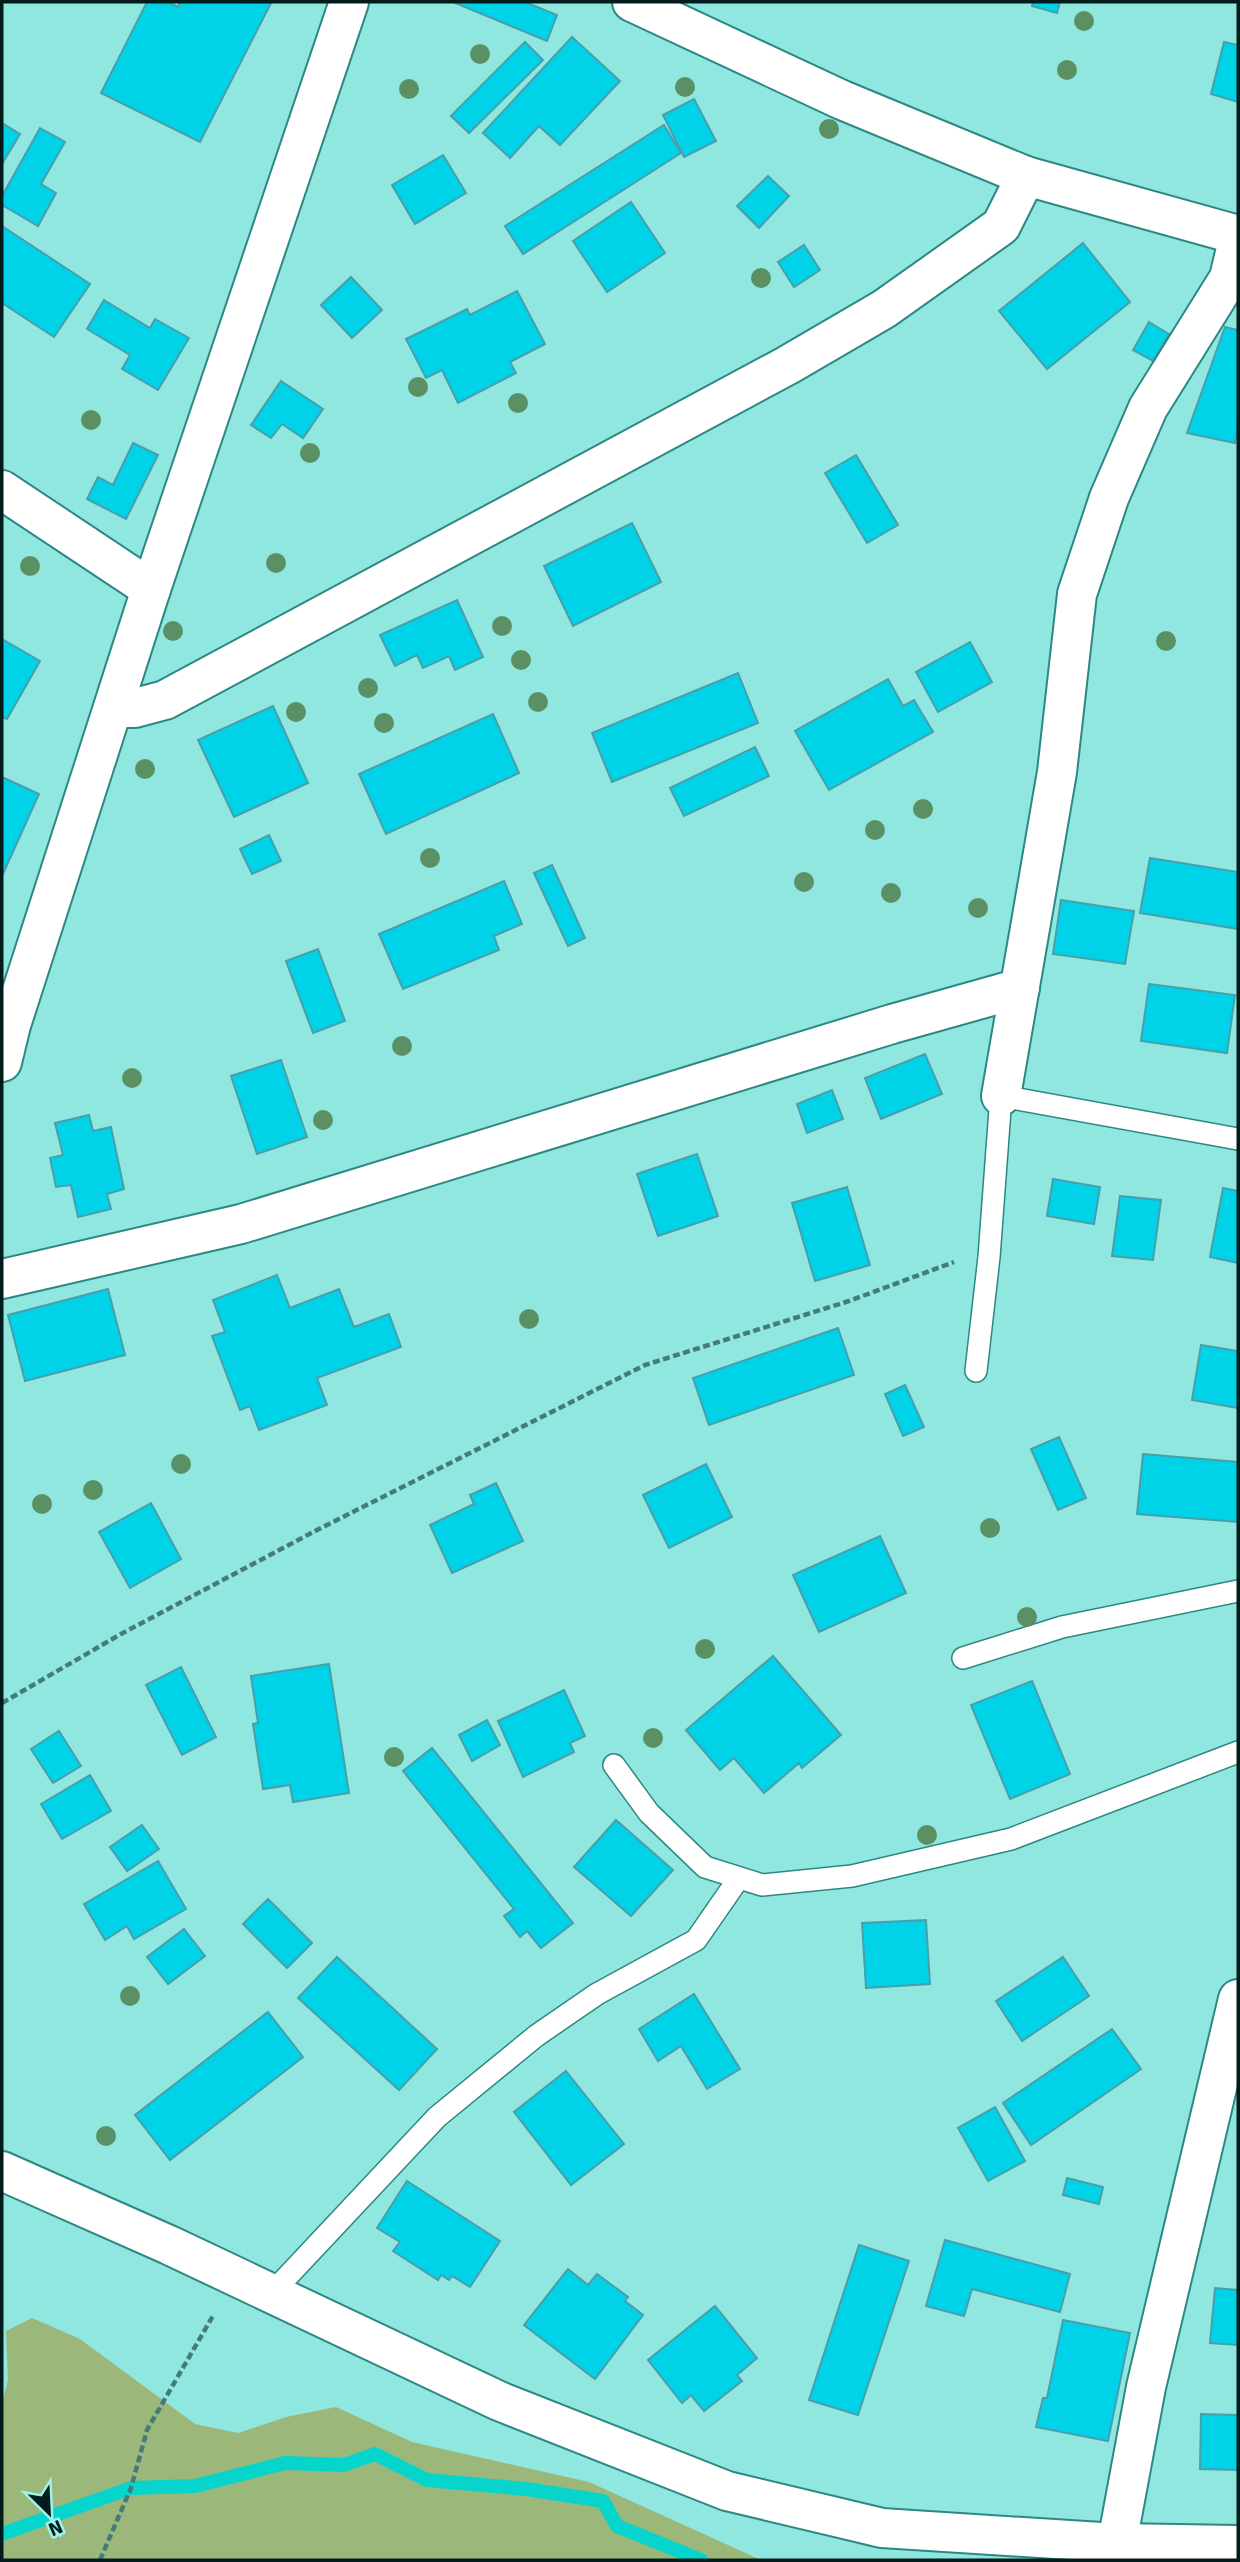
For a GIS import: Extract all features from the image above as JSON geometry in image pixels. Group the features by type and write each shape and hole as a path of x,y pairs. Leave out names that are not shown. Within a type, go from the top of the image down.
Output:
{"street":[{"path":"4,1044 151,589 349,2"},
{"path":"632,2 842,100 1026,176 1238,237 1230,278 1148,408 1110,498 1077,594 1057,772 1001,1096"},
{"path":"113,708 135,708 166,700 788,365 884,309 1000,226 1026,176"},
{"path":"2,490 151,589"},
{"path":"2,1279 241,1224 865,1032 1020,988"},
{"path":"1117,2543 1146,2387 1238,1999"},
{"path":"2,2171 499,2401 727,2491 882,2528 1117,2543 1238,2545"}],"lane":[{"path":"976,1371 989,1257 1001,1096 1238,1139"},
{"path":"964,1658 1062,1627 1238,1591"},
{"path":"614,1765 649,1813 705,1867 762,1885 852,1875 1011,1839 1238,1752"},
{"path":"254,2287 437,2117 536,2036 597,1994 695,1940 739,1878"}],"path":[{"path":"2,1703 121,1634 317,1530 645,1365 849,1301 966,1258 989,1257"},
{"path":"100,2560 131,2488 147,2430 207,2325 254,2287"}],"green space":[{"path":"32,2318 80,2339 195,2424 238,2433 286,2417 336,2407 412,2442 589,2482 761,2560 2,2560 2,2404 8,2380 6,2331"}],"building":[{"path":"147,2 168,2 178,7 180,2 271,3 200,142 101,93"},
{"path":"453,2 525,2 557,15 547,41"},
{"path":"1033,2 1060,2 1057,13 1032,6"},
{"path":"572,37 620,81 560,145 539,126 510,158 483,133"},
{"path":"525,42 543,60 469,133 451,116"},
{"path":"1224,42 1238,45 1238,102 1211,94"},
{"path":"694,99 716,141 684,157 663,115"},
{"path":"2,123 20,134 2,164"},
{"path":"664,125 681,153 523,254 505,226"},
{"path":"40,128 65,142 41,184 56,193 38,226 2,205 2,196"},
{"path":"443,155 466,193 415,224 392,185"},
{"path":"768,176 789,196 759,228 737,206"},
{"path":"631,202 665,253 607,292 573,241"},
{"path":"2,226 90,284 54,337 2,303"},
{"path":"1083,243 1130,302 1047,369 999,311"},
{"path":"804,245 820,270 794,287 778,262"},
{"path":"351,277 382,310 352,338 321,305"},
{"path":"517,291 545,344 510,362 516,373 458,403 442,370 426,378 406,339 467,309 470,315"},
{"path":"104,300 150,328 155,319 189,338 158,390 122,369 130,355 87,329"},
{"path":"1149,322 1169,334 1153,361 1133,350"},
{"path":"1225,327 1238,330 1238,425 1235,443 1187,433"},
{"path":"281,381 323,409 303,438 282,424 271,438 251,425"},
{"path":"133,443 158,455 126,519 87,499 98,477 113,485"},
{"path":"856,455 898,525 867,543 825,473"},
{"path":"632,523 661,582 573,626 544,566"},
{"path":"457,600 483,657 455,670 449,656 423,668 417,655 395,666 380,635"},
{"path":"2,639 40,661 7,719 2,717"},
{"path":"970,642 992,682 938,712 916,672"},
{"path":"738,673 758,723 612,782 592,733"},
{"path":"888,679 903,706 914,700 933,732 829,790 795,731"},
{"path":"273,706 308,783 234,817 198,740"},
{"path":"493,714 519,773 386,834 359,774"},
{"path":"755,747 769,776 684,816 670,788"},
{"path":"2,777 39,794 2,876"},
{"path":"269,835 281,861 252,874 240,849"},
{"path":"1150,858 1238,872 1238,929 1140,913"},
{"path":"552,865 585,938 568,946 534,873"},
{"path":"504,881 522,924 494,936 499,950 403,989 379,934"},
{"path":"1061,900 1134,911 1125,964 1053,954"},
{"path":"318,949 345,1021 313,1033 286,961"},
{"path":"1149,984 1235,995 1227,1053 1141,1041"},
{"path":"925,1054 942,1094 881,1119 865,1078"},
{"path":"281,1060 307,1137 257,1154 231,1076"},
{"path":"832,1090 843,1119 807,1133 797,1104"},
{"path":"89,1115 93,1131 111,1127 124,1189 107,1194 111,1209 78,1217 71,1185 56,1187 50,1158 63,1155 55,1123"},
{"path":"697,1154 718,1216 658,1236 637,1174"},
{"path":"1053,1179 1100,1187 1094,1224 1047,1216"},
{"path":"847,1187 870,1265 815,1281 792,1203"},
{"path":"1223,1188 1238,1191 1238,1263 1210,1257"},
{"path":"1120,1196 1161,1200 1153,1260 1112,1256"},
{"path":"277,1275 290,1308 339,1289 354,1327 389,1314 401,1347 317,1378 327,1405 259,1430 250,1406 240,1410 212,1336 225,1332 213,1300"},
{"path":"108,1289 125,1355 25,1381 8,1315"},
{"path":"838,1328 854,1375 709,1425 693,1378"},
{"path":"1201,1345 1238,1351 1238,1408 1192,1400"},
{"path":"905,1385 924,1427 903,1436 885,1394"},
{"path":"1059,1437 1086,1498 1058,1510 1031,1449"},
{"path":"1143,1454 1238,1462 1238,1522 1137,1514"},
{"path":"706,1464 732,1517 669,1548 643,1495"},
{"path":"496,1483 523,1541 452,1573 430,1525 474,1504 470,1495"},
{"path":"151,1503 181,1559 130,1588 99,1532"},
{"path":"880,1536 906,1593 819,1632 793,1575"},
{"path":"773,1656 841,1735 802,1768 799,1763 764,1793 734,1758 720,1770 686,1730"},
{"path":"329,1664 349,1793 293,1802 290,1785 263,1789 253,1724 258,1723 251,1676"},
{"path":"181,1667 216,1737 182,1755 146,1685"},
{"path":"1032,1681 1070,1774 1010,1799 971,1705"},
{"path":"564,1690 585,1736 570,1743 574,1752 523,1777 498,1721"},
{"path":"487,1720 500,1745 472,1761 459,1735"},
{"path":"59,1731 81,1766 53,1783 31,1749"},
{"path":"432,1748 573,1923 541,1948 527,1931 520,1937 504,1916 514,1909 403,1771"},
{"path":"90,1775 111,1811 62,1839 41,1804"},
{"path":"616,1820 673,1870 631,1916 574,1867"},
{"path":"142,1825 159,1849 127,1871 110,1847"},
{"path":"158,1861 186,1909 134,1939 127,1926 105,1940 84,1904"},
{"path":"268,1899 312,1943 287,1968 243,1924"},
{"path":"926,1920 930,1984 866,1988 862,1923"},
{"path":"184,1929 205,1956 168,1984 147,1957"},
{"path":"337,1957 437,2049 399,2090 298,1998"},
{"path":"1063,1957 1089,1996 1022,2041 996,2001"},
{"path":"694,1994 740,2069 707,2089 681,2046 658,2061 639,2029"},
{"path":"268,2012 303,2057 170,2160 135,2115"},
{"path":"1112,2029 1141,2069 1031,2145 1003,2103"},
{"path":"566,2071 624,2144 571,2185 514,2112"},
{"path":"995,2107 1025,2161 988,2181 958,2128"},
{"path":"1067,2178 1103,2187 1099,2204 1063,2195"},
{"path":"407,2181 500,2241 470,2287 452,2276 449,2280 441,2275 438,2280 393,2251 400,2242 377,2228"},
{"path":"945,2240 1070,2274 1060,2312 972,2289 964,2316 926,2306"},
{"path":"859,2245 909,2261 858,2415 809,2400"},
{"path":"568,2269 588,2285 597,2274 628,2297 625,2301 643,2315 595,2379 524,2325"},
{"path":"1215,2288 1238,2290 1238,2345 1210,2343"},
{"path":"715,2306 757,2358 737,2375 742,2381 704,2411 691,2395 682,2403 648,2360"},
{"path":"1063,2320 1130,2333 1108,2441 1036,2427 1043,2398 1047,2398"},
{"path":"1201,2414 1238,2415 1238,2470 1200,2469"}],"waterway":[{"path":"2,2534 131,2488 195,2486 285,2463 344,2465 375,2454 427,2480 526,2489 603,2501 617,2526 701,2560"}]}
